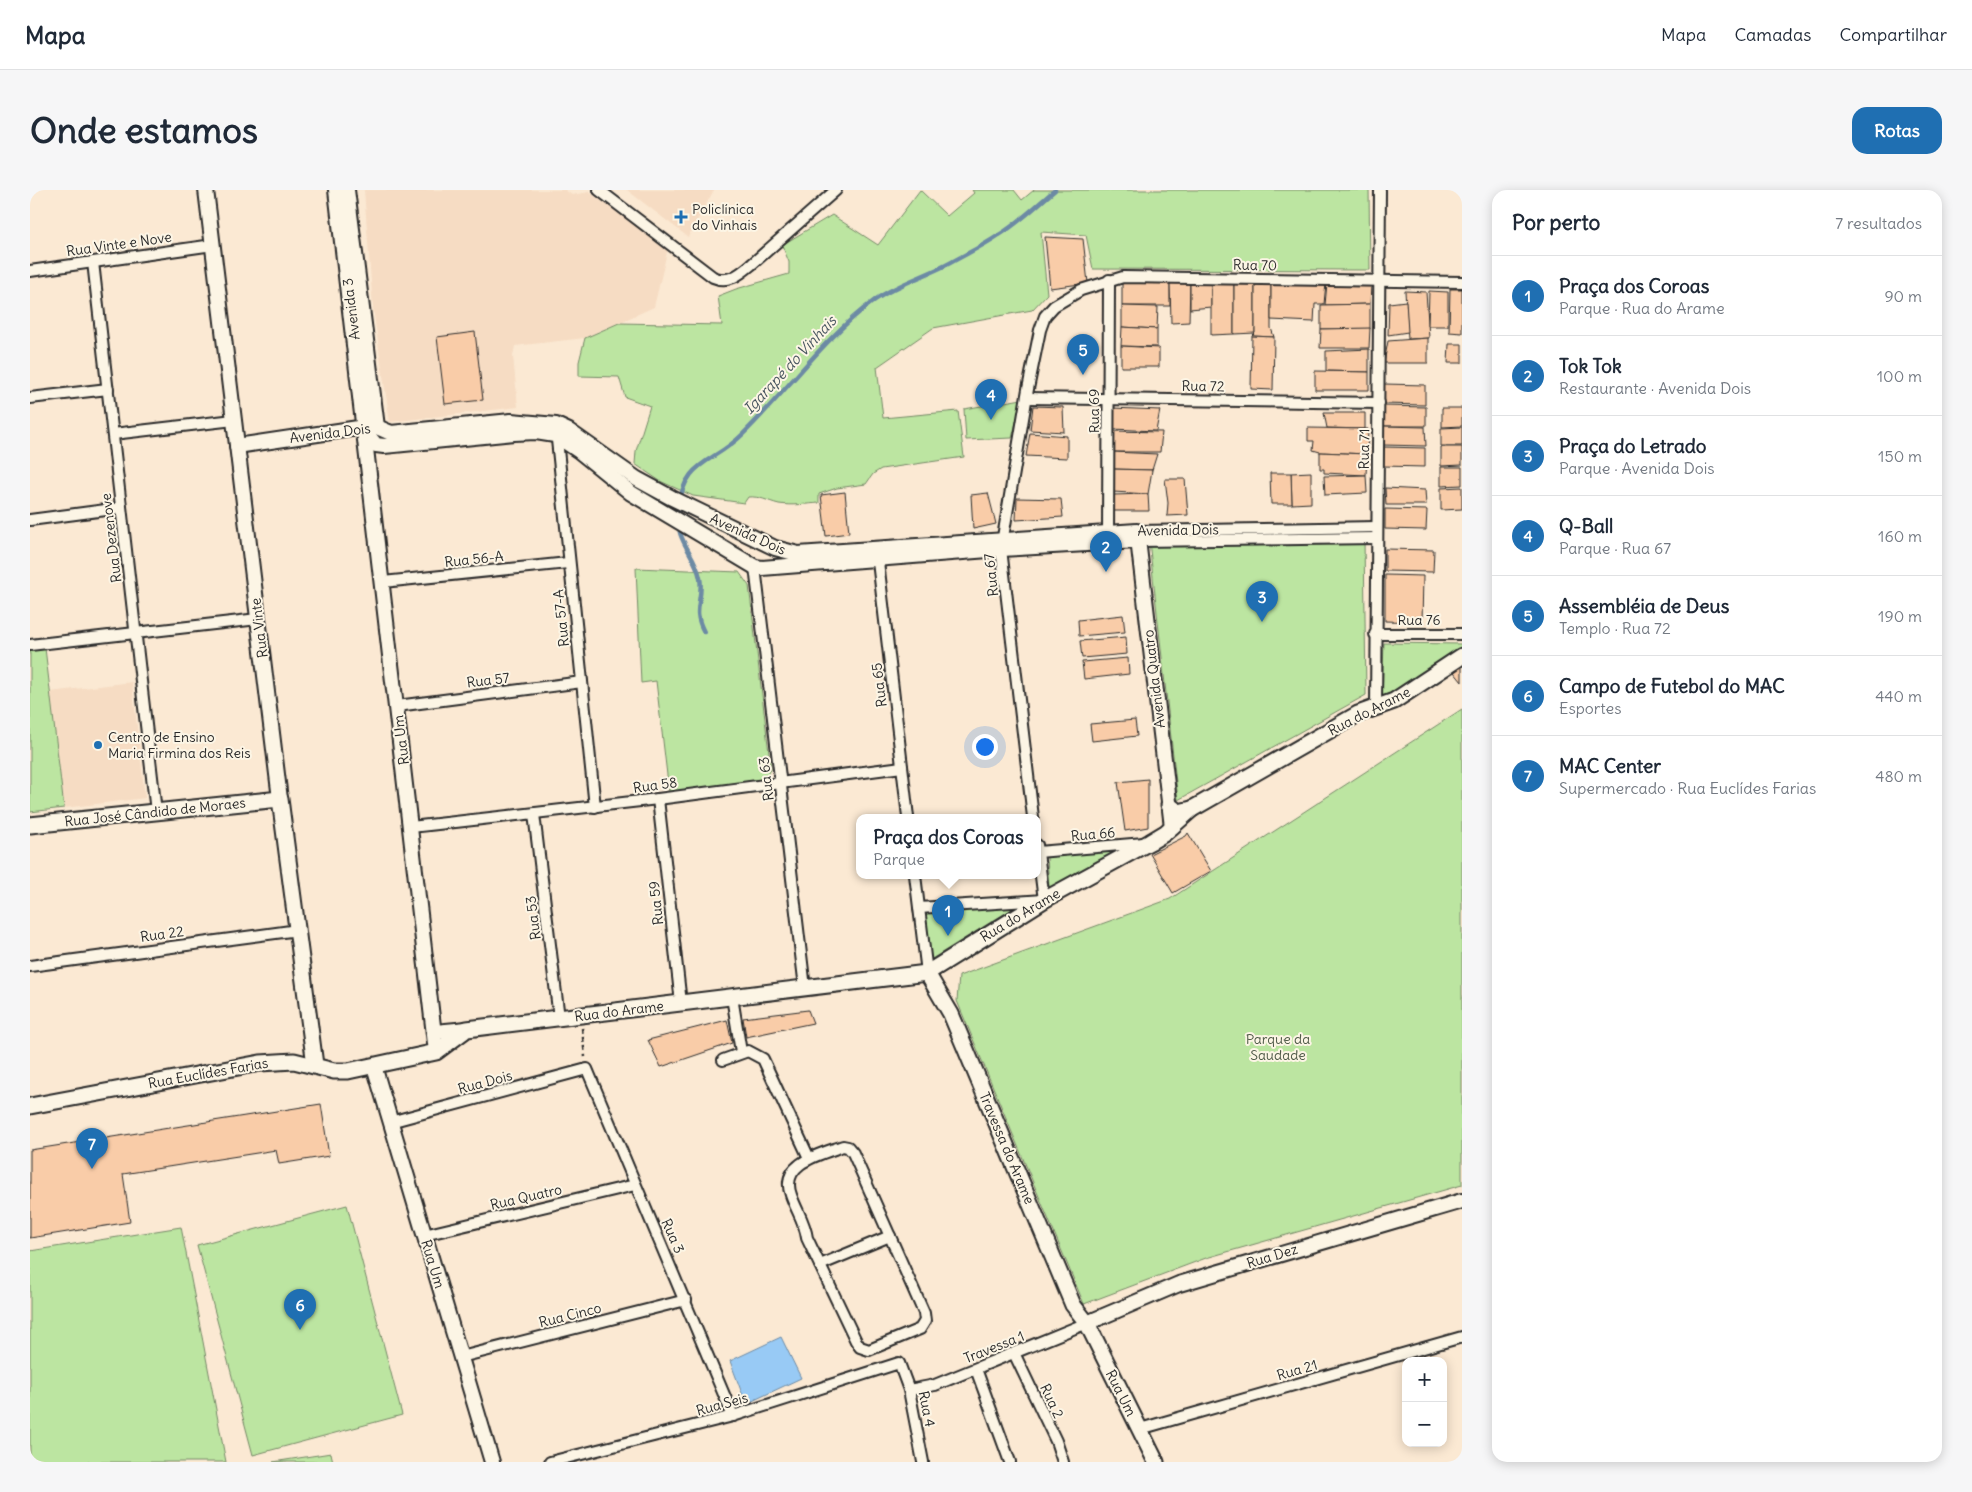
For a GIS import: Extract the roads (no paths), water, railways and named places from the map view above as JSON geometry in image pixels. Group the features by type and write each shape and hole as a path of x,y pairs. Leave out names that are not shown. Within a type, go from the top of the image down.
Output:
{"main road":[{"name":"Rua do Arame","path":"466,1029 927,973 1044,900 1150,842 1172,827 1192,809 1358,714 1394,701 1462,656"},
{"name":"Rua José Cândido de Moraes","path":"30,825 280,799"},
{"name":"Rua Vinte","path":"280,799 316,1065"},
{"path":"1169,805 1178,812 1192,809"},
{"name":"Travessa do Arame","path":"927,973 951,1014 1074,1305 1087,1323"},
{"name":"Rua Euclídes Farias","path":"30,1106 260,1063 294,1061 340,1072 374,1066 436,1052 466,1029"},
{"name":"Rua Um","path":"1087,1323 1156,1462"}],"street":[{"name":"Rua Vinte","path":"206,190 280,799"},
{"name":"Avenida 3","path":"336,190 369,429"},
{"name":"Avenida 3","path":"348,190 369,429"},
{"path":"599,190 713,277 725,280 737,276 836,190"},
{"name":"Rua 71","path":"1376,708 1381,280 1380,190"},
{"name":"Rua Vinte e Nove","path":"30,270 213,245"},
{"name":"Rua Dezenove","path":"93,262 156,812"},
{"name":"Rua 70","path":"1054,306 1081,290 1109,280 1123,278 1462,282"},
{"name":"Rua 69","path":"1108,536 1109,280"},
{"name":"Rua 67","path":"1033,814 1002,544 1040,330 1045,316 1054,306"},
{"path":"30,398 108,389"},
{"name":"Rua 72","path":"1027,398 1379,403"},
{"path":"113,434 234,420"},
{"name":"Avenida Dois","path":"237,446 369,429 376,445 384,446 556,430 576,436 637,479 672,498 774,548 790,553 805,554 877,554"},
{"name":"Rua Um","path":"369,429 383,582 436,1052"},
{"name":"Avenida Dois","path":"556,430 631,493 664,515 755,567 779,568 877,554 1108,536 1377,538"},
{"name":"Rua 57-A","path":"556,430 568,562 595,807"},
{"path":"30,520 122,508"},
{"name":"Avenida Dois","path":"1137,536 1377,527"},
{"name":"Avenida Quatro","path":"1137,536 1172,827"},
{"name":"Rua 65","path":"877,554 908,814"},
{"name":"Rua 56-A","path":"383,582 568,562"},
{"name":"Rua 63","path":"755,567 805,988"},
{"path":"30,645 258,619"},
{"name":"Rua 76","path":"1376,634 1462,634"},
{"name":"Rua 57","path":"397,706 582,682"},
{"name":"Rua 58","path":"411,827 595,807 902,767"},
{"name":"Rua 59","path":"658,799 681,1003"},
{"name":"Rua 53","path":"534,814 559,1018"},
{"name":"Rua 66","path":"1041,849 1150,842"},
{"path":"919,908 1044,900 1041,878"},
{"path":"915,879 927,973"},
{"name":"Rua 22","path":"30,966 298,930"},
{"path":"732,997 741,1052"},
{"path":"435,1032 466,1029"},
{"path":"723,1060 741,1052 754,1052 763,1059 809,1158"},
{"name":"Rua Um","path":"374,1066 492,1462"},
{"name":"Rua Dois","path":"390,1122 587,1069"},
{"name":"Rua 3","path":"587,1069 635,1185 686,1300 733,1416"},
{"path":"843,1146 851,1149 890,1236 924,1313 925,1321 920,1329 870,1350 860,1347 856,1341 807,1238 806,1227 789,1188 791,1175 809,1158 843,1146"},
{"name":"Rua Quatro","path":"424,1235 635,1185"},
{"name":"Rua Dez","path":"1087,1323 1179,1284 1462,1201"},
{"path":"820,1264 890,1236"},
{"name":"Rua Cinco","path":"460,1357 686,1300"},
{"name":"Travessa 1","path":"909,1390 935,1385 1087,1323"},
{"name":"Rua 21","path":"1140,1429 1462,1337"},
{"name":"Rua 2","path":"1014,1353 1056,1441 1063,1462"},
{"name":"Rua Seis","path":"550,1462 733,1416 899,1364"},
{"name":"Rua 4","path":"899,1364 909,1390 923,1462"},
{"path":"976,1369 1010,1462"}],"water":[{"path":"781,1337 801,1378 746,1404 730,1361"}],"waterway":[{"name":"Igarapé do Vinhais","path":"704,632 698,617 700,578 694,561 682,539 678,522 681,494 686,481 693,472 743,434 822,347 875,300 893,289 941,268 987,243 1014,225 1055,190"}],"place":[{"name":"Policlínica do Vinhais","path":"681,217"},
{"name":"Assembléia de Deus","path":"1083,375"},
{"name":"Q-Ball","path":"991,420"},
{"name":"Tok Tok","path":"1106,572"},
{"name":"Praça do Letrado","path":"1262,622"},
{"name":"Centro de Ensino Maria Firmina dos Reis","path":"98,745"},
{"name":"Praça dos Coroas","path":"948,936"},
{"name":"MAC Center","path":"92,1169"},
{"name":"Campo de Futebol do MAC","path":"300,1330"}],"park label":[{"name":"Parque da Saudade","path":"1278,1048"}]}
